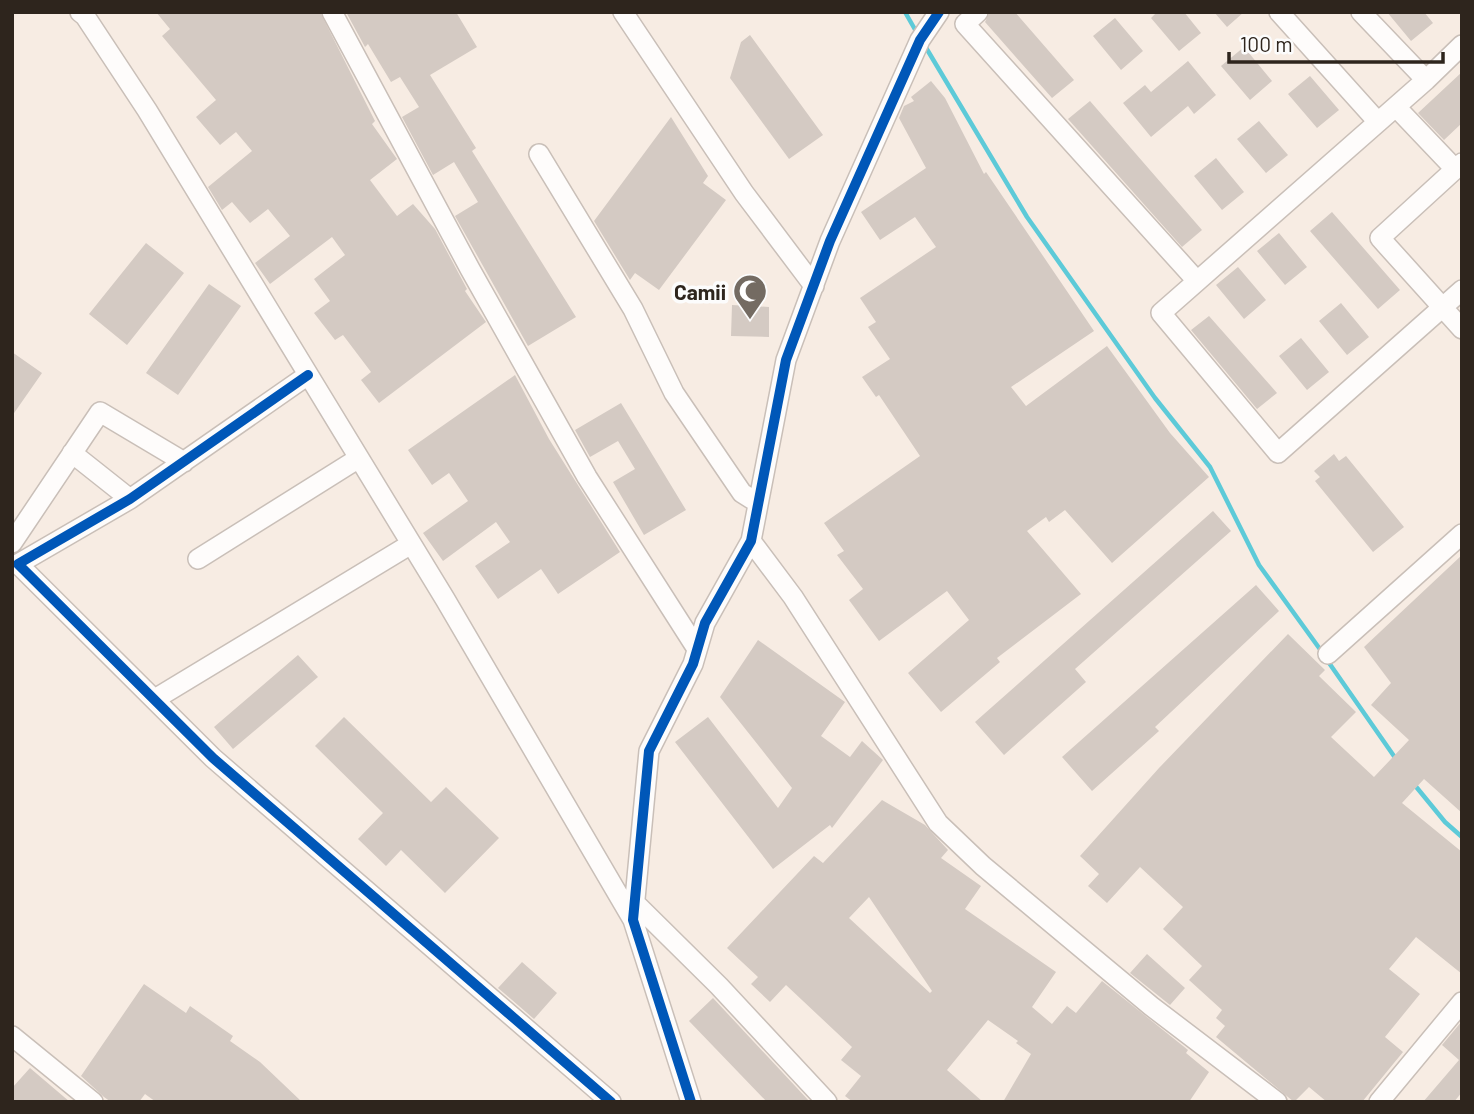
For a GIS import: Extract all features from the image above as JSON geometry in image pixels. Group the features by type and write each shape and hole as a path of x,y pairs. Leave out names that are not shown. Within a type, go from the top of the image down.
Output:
{"street":[{"path":"80,12 147,110 633,911 691,1102"},
{"path":"332,12 587,477 697,649"},
{"path":"623,12 744,193 814,286"},
{"path":"633,911 649,751 697,649 705,623 751,541 786,360 830,241 923,35 939,12"},
{"path":"978,12 965,24 1197,281"},
{"path":"1279,12 1378,122"},
{"path":"1361,12 1426,80"},
{"path":"1462,45 1396,107 1161,313 1278,453 1462,290"},
{"path":"1396,107 1458,166 1380,238 1462,329"},
{"path":"539,154 633,309 674,393 742,493 758,503"},
{"path":"308,375 130,499 14,563 213,758 611,1102"},
{"path":"12,543 100,412 184,462"},
{"path":"72,453 130,499"},
{"path":"198,559 359,458"},
{"path":"1328,654 1462,534"},
{"path":"751,541 793,597 938,823 983,866 1151,1006 1278,1102"},
{"path":"155,699 411,544"},
{"path":"633,911 719,986 827,1102"},
{"path":"1379,1102 1462,1002"},
{"path":"12,1036 93,1102"}],"building":[{"path":"156,12 320,12 375,121 372,124 397,159 370,180 397,216 413,204 435,229 467,289 465,291 486,322 379,403 361,380 371,372 343,335 335,340 314,313 330,301 314,279 345,255 332,237 270,284 255,263 290,236 268,209 250,223 232,202 222,210 208,187 252,151 236,132 220,145 196,117 216,100 162,36 170,29"},
{"path":"346,12 456,12 477,47 430,75 476,148 472,151 576,317 528,346 455,216 478,202 454,162 433,175 402,117 419,107 400,77 391,82 368,44 365,47"},
{"path":"990,12 1015,12 1074,80 1052,98 985,22"},
{"path":"1157,12 1184,12 1201,33 1179,51 1151,18"},
{"path":"1214,12 1244,12 1227,27"},
{"path":"1387,12 1424,12 1433,23 1411,41"},
{"path":"1115,18 1143,51 1121,70 1093,36"},
{"path":"750,35 823,135 789,159 730,78 741,42"},
{"path":"1244,47 1272,81 1250,100 1221,66"},
{"path":"1188,61 1216,95 1194,114 1188,106 1151,137 1123,103 1145,85 1151,92"},
{"path":"1462,72 1462,123 1444,140 1418,113"},
{"path":"1310,76 1339,110 1317,128 1288,94"},
{"path":"931,81 945,98 984,174 986,172 1094,331 1011,387 1026,406 1107,346 1170,433 1209,477 1112,563 1065,510 1049,522 1046,517 1027,531 1081,594 997,658 1000,662 941,712 908,673 969,620 947,591 879,641 849,600 863,589 837,555 844,551 824,523 920,456 879,395 876,397 862,377 890,359 868,327 876,322 860,298 936,247 915,217 880,240 861,212 926,168 899,118 904,106 914,101 911,97"},
{"path":"1090,101 1202,230 1182,247 1068,119"},
{"path":"671,117 708,176 703,183 726,200 659,290 635,273 630,280 594,221"},
{"path":"1259,121 1288,155 1266,173 1237,139"},
{"path":"1216,158 1244,192 1222,210 1194,176"},
{"path":"1332,212 1400,290 1378,309 1310,231"},
{"path":"1279,233 1307,267 1285,285 1257,251"},
{"path":"146,243 184,273 127,345 89,314"},
{"path":"1238,267 1266,300 1244,319 1216,285"},
{"path":"209,284 241,306 178,395 146,373"},
{"path":"1341,303 1369,337 1347,355 1319,321"},
{"name":"Camii","path":"732,305 769,307 769,337 731,336"},
{"path":"1209,316 1277,393 1257,409 1191,330"},
{"path":"1301,338 1329,372 1307,390 1279,356"},
{"path":"12,352 42,373 12,416"},
{"path":"515,375 549,439 620,552 558,594 541,569 498,599 475,566 510,542 496,522 443,561 423,533 468,501 449,473 432,485 408,450"},
{"path":"621,403 686,510 644,535 613,482 635,469 618,441 590,457 575,430"},
{"path":"1334,454 1339,461 1346,456 1404,527 1373,552 1315,481 1320,477 1314,471"},
{"path":"1213,511 1231,531 1075,669 1086,682 1004,755 975,722"},
{"path":"1462,555 1462,813 1424,779 1402,803 1462,852 1462,974 1416,937 1389,969 1420,994 1385,1037 1403,1052 1362,1102 1327,1102 1309,1087 1294,1102 1216,1037 1225,1026 1216,1018 1222,1010 1189,980 1202,966 1163,929 1183,907 1140,867 1107,903 1088,886 1099,874 1080,856 1159,768 1288,634 1325,670 1319,676 1356,712 1331,737 1374,777 1409,740 1371,705 1391,683 1364,647"},
{"path":"1256,585 1279,611 1155,727 1159,731 1092,791 1062,757"},
{"path":"758,640 845,702 821,736 850,757 862,741 883,760 832,828 830,825 773,869 675,742 708,717 778,808 792,788 720,697"},
{"path":"298,655 318,677 233,749 214,727"},
{"path":"344,717 431,802 446,787 499,838 445,893 401,850 386,866 358,839 383,813 315,746"},
{"path":"882,800 925,825 948,850 941,858 981,886 965,909 1056,972 1032,1007 1052,1024 1067,1006 1076,1013 1102,981 1188,1050 1186,1053 1209,1072 1189,1102 1003,1102 1031,1054 1016,1043 1018,1041 988,1020 947,1070 983,1102 853,1102 845,1096 861,1076 841,1060 852,1047 786,985 770,1002 751,984 758,977 727,948 814,856 823,863","holes":["869,897 932,991 930,993 849,918"]},
{"path":"1147,954 1185,988 1170,1005 1130,973"},
{"path":"522,962 557,993 534,1019 498,988"},
{"path":"144,984 186,1013 190,1006 233,1036 230,1041 260,1062 302,1102 156,1102 145,1094 139,1102 111,1102 104,1097 81,1076"},
{"path":"713,998 810,1102 767,1102 689,1021"},
{"path":"1462,1021 1462,1092 1454,1102 1423,1102 1459,1060 1442,1045"},
{"path":"30,1068 70,1102 12,1102 12,1088"}],"waterway":[{"path":"905,12 917,33"},
{"path":"925,46 1027,217 1155,398 1210,467 1259,565 1322,652"},
{"path":"1327,660 1396,759"},
{"path":"1413,783 1445,822 1462,837"}],"cycle path":[{"path":"691,1102 633,920 649,751 693,664 705,623 751,541 786,360 830,241 920,40 939,12"},
{"path":"308,375 130,499 18,564 213,758 611,1102"}],"place":[{"name":"Camii","path":"750,321"}]}
